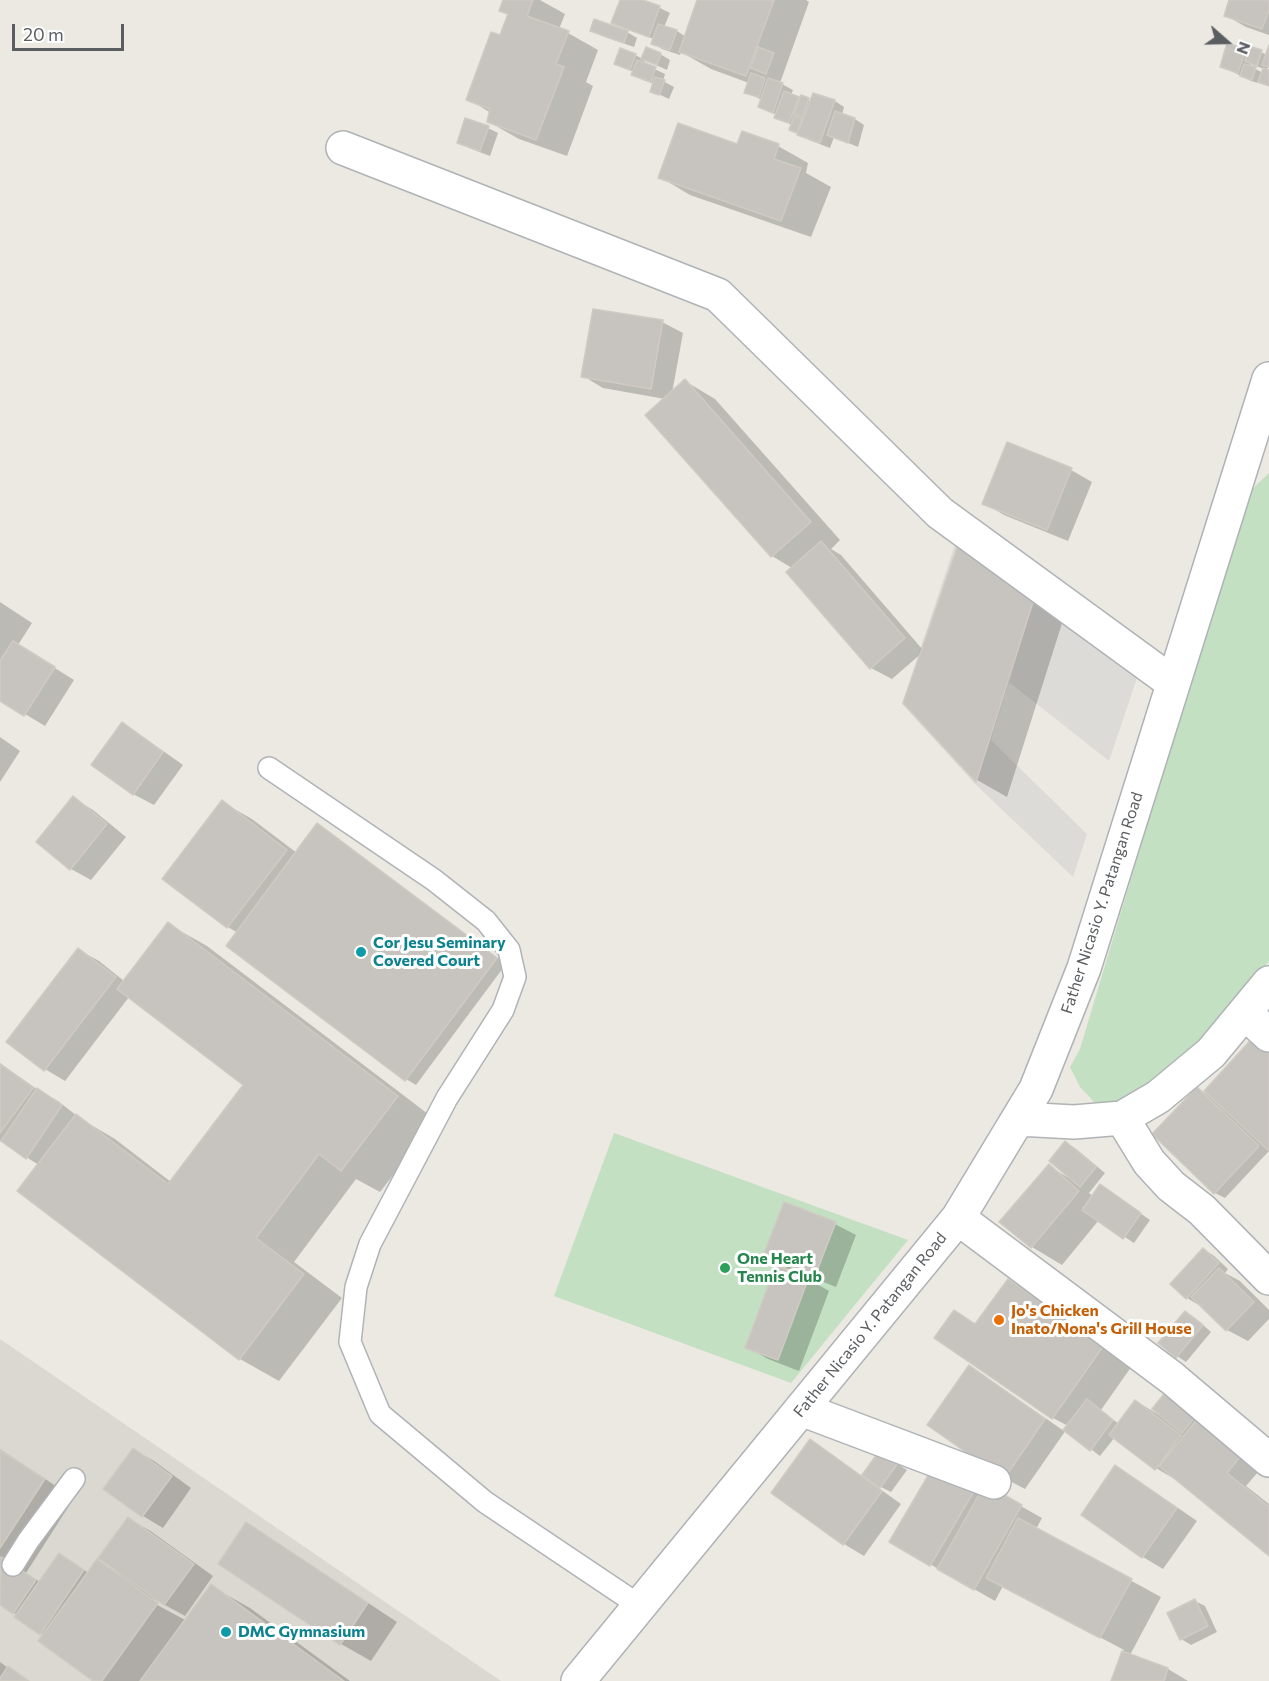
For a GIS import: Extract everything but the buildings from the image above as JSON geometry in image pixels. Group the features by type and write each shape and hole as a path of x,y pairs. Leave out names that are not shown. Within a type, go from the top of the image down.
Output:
{"street":[{"path":"343,148 718,295 940,513 1173,683"},
{"name":"Father Nicasio Y. Patangan Road","path":"581,1680 639,1606 958,1218 1036,1089 1084,968 1173,683 1266,400"},
{"path":"1018,1119 1074,1122 1122,1118 1158,1097 1211,1053 1269,983"},
{"path":"1245,1012 1269,1035"},
{"path":"1122,1118 1149,1162 1172,1186 1202,1210 1269,1278"},
{"path":"958,1218 1172,1378 1269,1460"},
{"path":"801,1409 994,1482"}],"lane":[{"path":"269,768 434,880 486,921 509,950 515,977 503,1010 447,1098 370,1244 356,1287 350,1342 380,1414 485,1502 639,1606"},
{"path":"13,1565 74,1479"}],"shaded area":[{"path":"957,538 1030,592 1137,678 1109,761 1009,682 991,740 1087,834 1073,877 974,783 902,704"},
{"path":"0,1339 501,1681 0,1681"}],"green space":[{"path":"1269,473 1269,961 1238,1005 1180,1064 1125,1100 1095,1103 1080,1087 1070,1067 1080,1049 1246,495"},
{"name":"One Heart Tennis Club","path":"614,1133 908,1240 791,1383 554,1296"}],"place":[{"name":"Cor Jesu Seminary Covered Court","path":"361,952"},
{"name":"One Heart Tennis Club","path":"725,1268"},
{"name":"Jo's Chicken Inato/Nona's Grill House","path":"999,1320"},
{"name":"DMC Gymnasium","path":"226,1632"}]}
